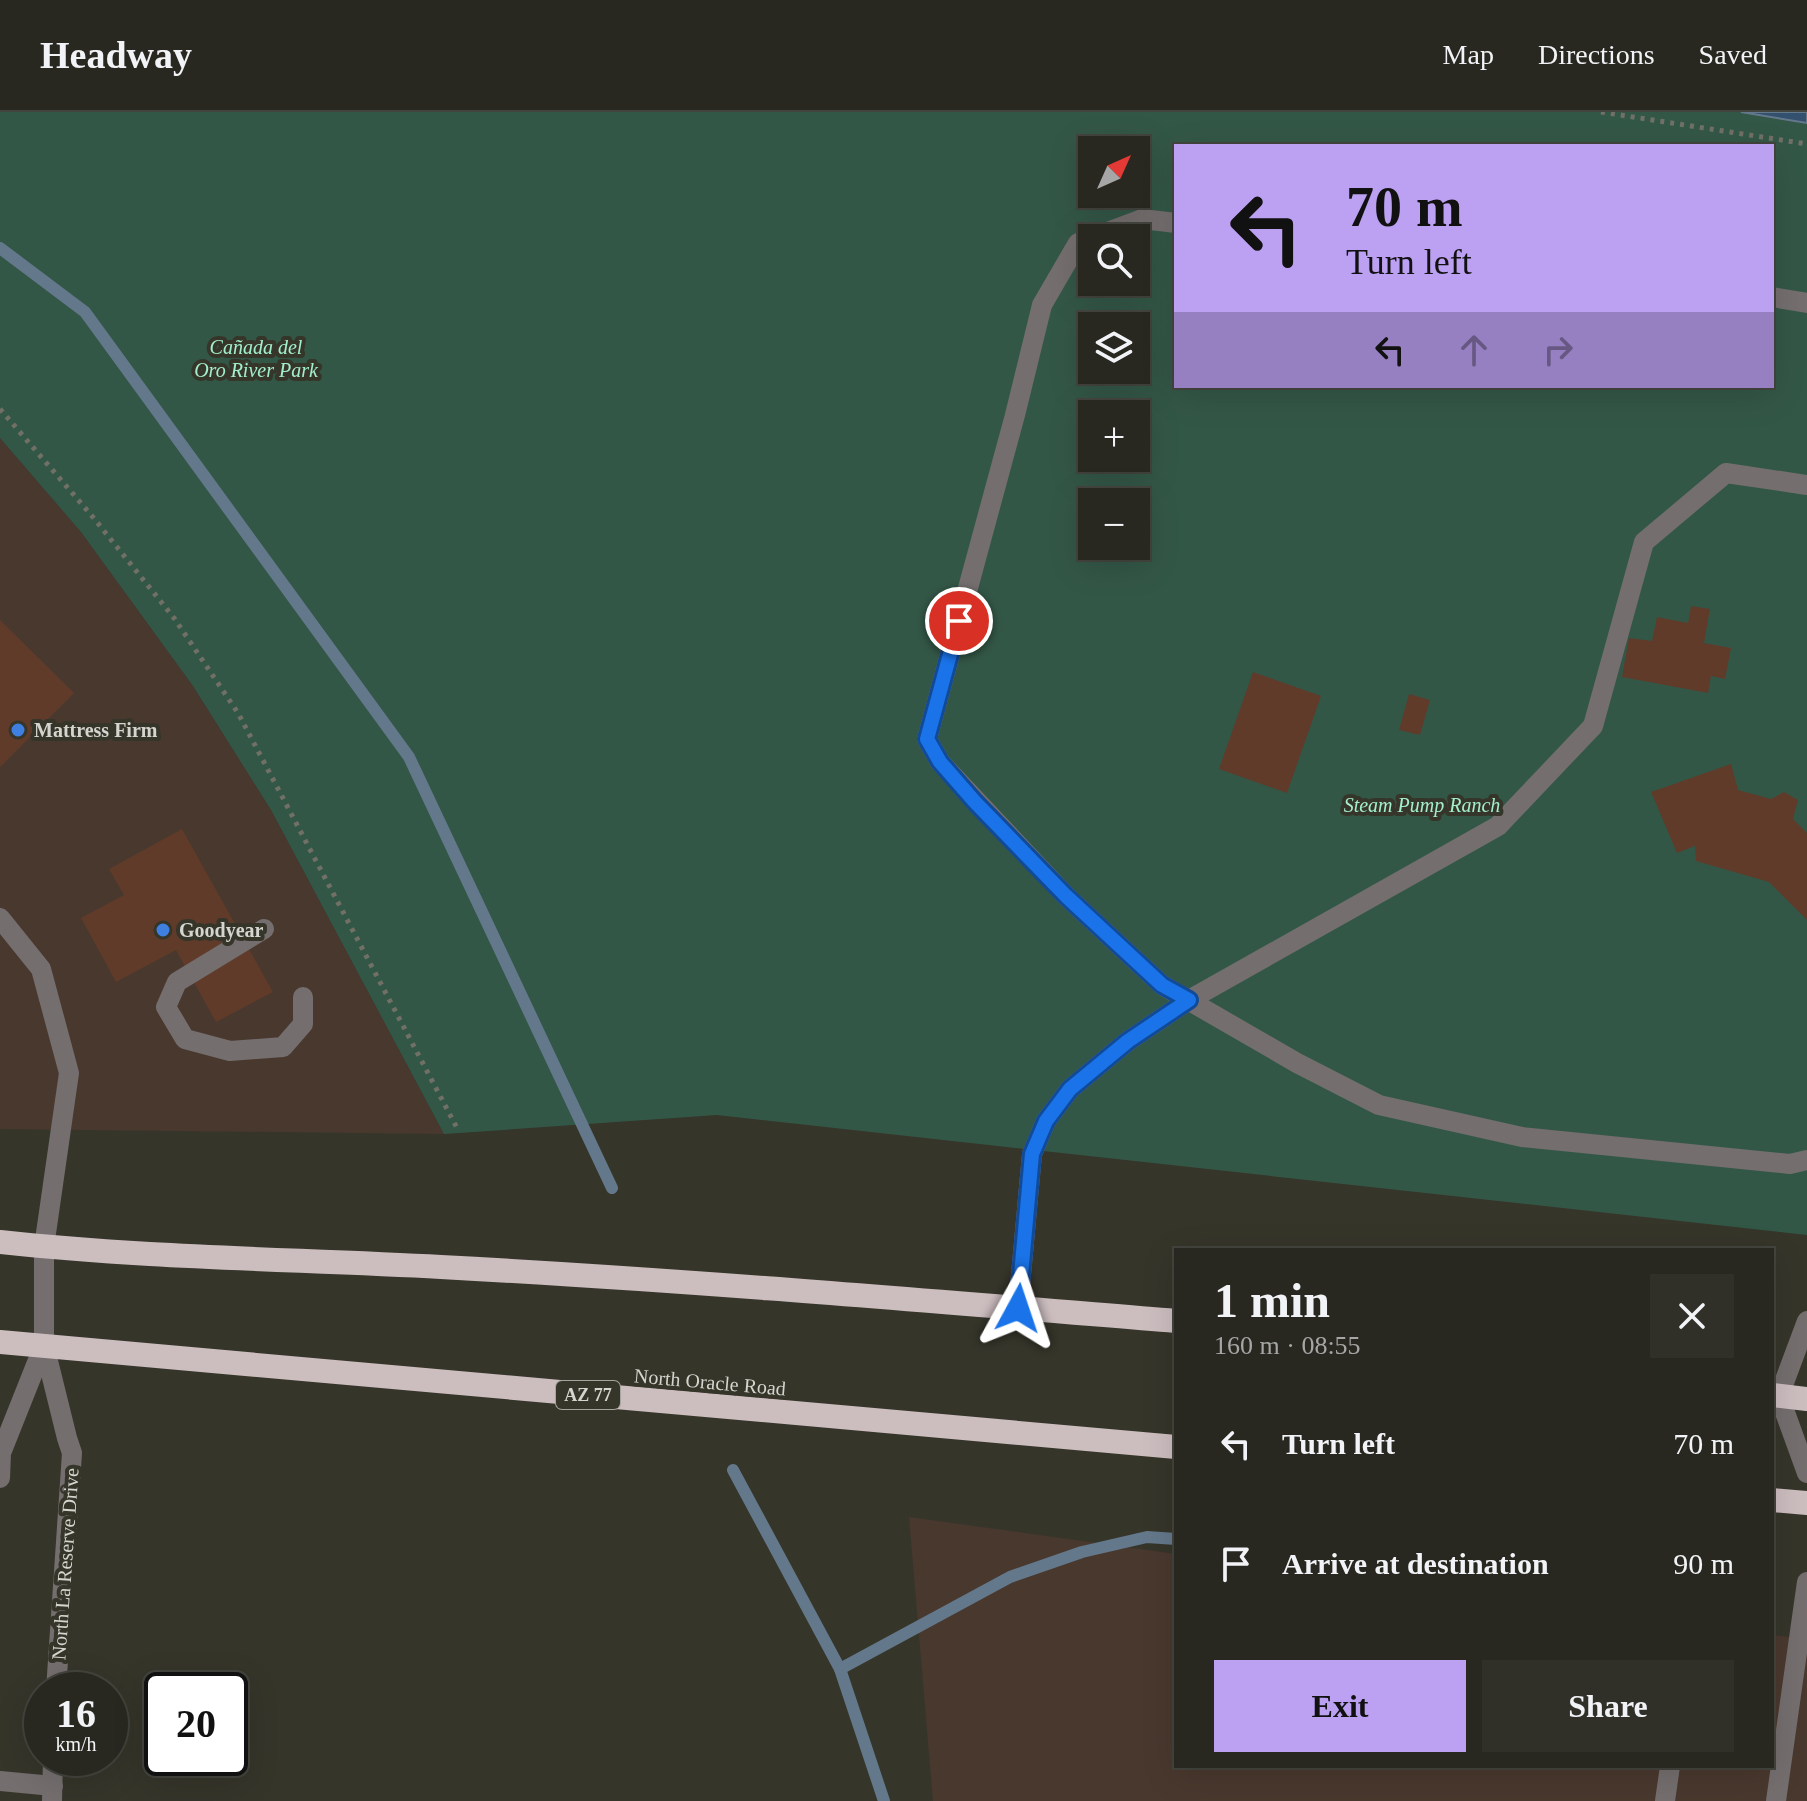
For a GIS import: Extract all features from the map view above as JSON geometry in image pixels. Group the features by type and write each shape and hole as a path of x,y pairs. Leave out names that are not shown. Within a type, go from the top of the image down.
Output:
{"highway":[{"path":"0,1242 742,1286 1174,1321"},
{"name":"North Oracle Road","path":"0,1342 1174,1447"},
{"path":"1774,1399 1807,1399"},
{"path":"1774,1500 1807,1503"}],"street":[{"path":"1174,223 1142,219 1078,243 1042,305 927,739 940,762 1066,896 1162,985 1297,1063 1379,1105 1522,1137 1790,1164 1807,1160"},
{"path":"1774,297 1807,303"},
{"path":"1018,1308 1032,1154 1046,1121 1070,1089 1128,1041 1189,1000 1498,826 1593,726 1644,542 1726,473 1807,485"},
{"name":"North La Reserve Drive","path":"0,918 41,969 69,1073 44,1247 44,1345 72,1453 57,1672"},
{"path":"264,929 177,982 166,1007 185,1039 230,1051 283,1047 303,1024 303,997"},
{"path":"1807,1321 1774,1399 1807,1473"},
{"name":"North La Reserve Drive","path":"0,1478 1,1453 44,1345"},
{"path":"1776,1801 1807,1582"},
{"path":"1665,1801 1670,1768"},
{"path":"0,1781 52,1794"}],"path":[{"path":"1601,112 1807,144"},
{"path":"0,409 174,618 238,713 457,1128"}],"shaded area":[{"path":"0,438 81,532 193,686 271,810 444,1134 0,1129"},
{"path":"909,1517 1174,1554 1174,1768 1774,1768 1774,1635 1807,1639 1807,1801 933,1801"}],"green space":[{"name":"Steam Pump Ranch","path":"0,112 1807,112 1807,1235 717,1115 444,1134 271,810 193,686 81,532 0,438"}],"water":[{"path":"1741,112 1807,112 1807,123"}],"building":[{"path":"1691,606 1710,609 1704,643 1731,648 1725,679 1711,676 1708,693 1622,677 1629,638 1652,641 1657,617 1688,623"},
{"name":"Mattress Firm","path":"0,620 74,693 0,767"},
{"path":"1253,672 1321,696 1287,793 1219,769"},
{"path":"1409,694 1430,700 1420,735 1399,730"},
{"path":"1731,764 1738,790 1771,799 1784,792 1798,800 1793,819 1807,833 1807,920 1769,882 1696,861 1695,846 1677,853 1651,792"},
{"name":"Goodyear","path":"182,829 273,992 216,1022 176,950 116,982 81,918 124,895 109,869"}],"waterway":[{"path":"0,248 85,312 409,757 612,1188"},
{"path":"733,1470 840,1669 884,1801"},
{"path":"840,1669 1010,1577 1082,1552 1147,1537 1174,1539"}],"place":[{"name":"Mattress Firm","path":"18,730"},
{"name":"Goodyear","path":"163,930"}],"route":[{"path":"959,621 927,739 940,762 1066,896 1162,985 1189,1000 1128,1041 1070,1089 1046,1121 1032,1154 1018,1308"}],"park label":[{"name":"Cañada del Oro River Park","path":"256,358"}]}
